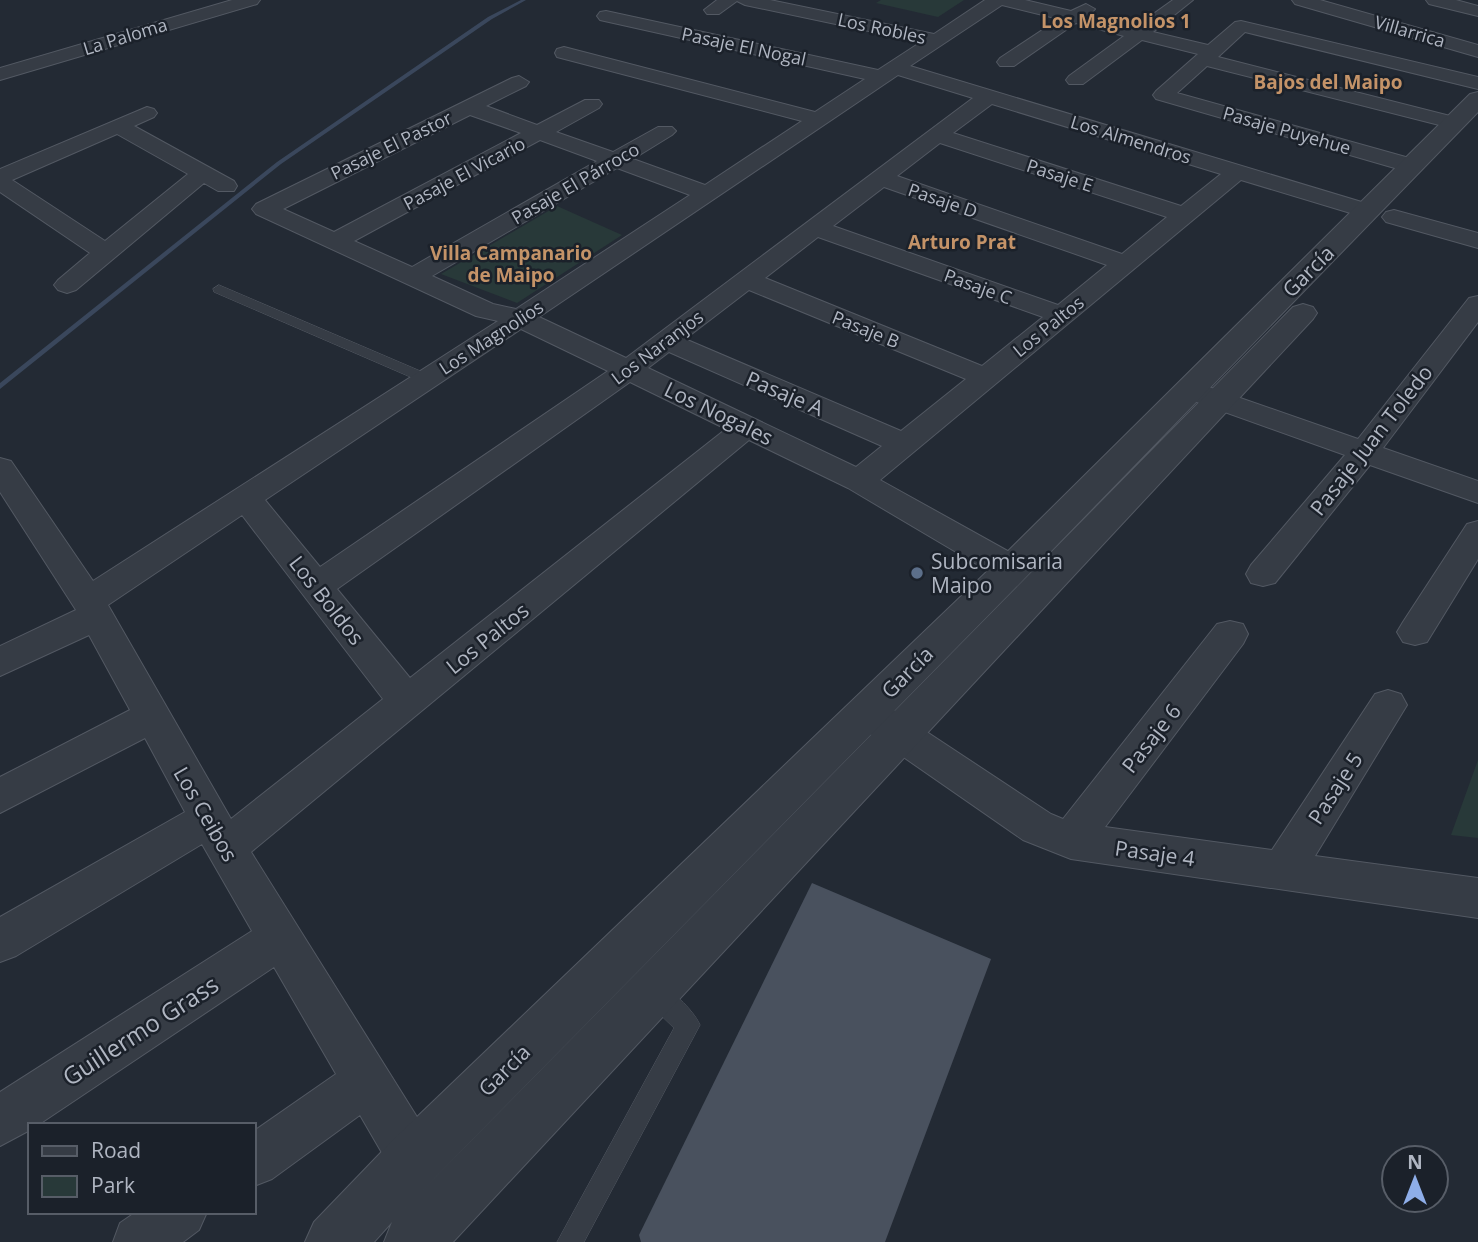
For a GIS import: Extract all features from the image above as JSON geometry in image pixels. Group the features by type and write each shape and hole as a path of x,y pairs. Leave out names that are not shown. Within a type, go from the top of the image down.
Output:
{"street":[{"name":"La Paloma","path":"0,74 251,0"},
{"path":"713,10 729,0"},
{"name":"Los Robles","path":"745,0 937,40"},
{"name":"Los Magnolios","path":"0,662 92,609 246,498 997,0"},
{"path":"1004,0 1139,34 1208,55 1470,117"},
{"path":"1007,62 1099,0"},
{"path":"1076,80 1184,0"},
{"name":"Villarrica","path":"1301,0 1478,51"},
{"path":"1449,2 1478,11"},
{"name":"Pasaje El Nogal","path":"606,16 889,72"},
{"path":"1208,55 1241,26 1478,83"},
{"path":"564,52 819,119"},
{"name":"Pasaje Puyehue","path":"1208,55 1163,95 1412,166"},
{"name":"Los Almendros","path":"889,72 989,96 1478,242"},
{"name":"Pasaje El Pastor","path":"264,208 519,82"},
{"name":"Los Naranjos","path":"316,587 628,370 989,96"},
{"name":"Pasaje El Vicario","path":"336,241 592,104"},
{"path":"468,107 707,194"},
{"path":"0,179 148,113"},
{"name":"García","path":"1380,214 1412,166 1470,117"},
{"name":"García","path":"414,1242 900,734 1205,395 1470,117"},
{"path":"118,126 226,186"},
{"name":"Pasaje El Párroco","path":"412,277 665,131"},
{"name":"Pasaje E","path":"937,135 1184,215"},
{"name":"Los Paltos","path":"859,481 1237,172"},
{"path":"67,285 203,173"},
{"name":"Pasaje D","path":"881,178 1125,263"},
{"path":"0,179 106,253"},
{"name":"Los Nogales","path":"264,208 485,310 520,318 859,481 1012,569"},
{"name":"Pasaje C","path":"815,228 1061,315"},
{"name":"Pasaje B","path":"746,280 985,377"},
{"name":"Pasaje Juan Toledo","path":"1263,574 1364,452 1478,304"},
{"name":"Pasaje A","path":"666,341 904,444"},
{"path":"1205,395 1478,492"},
{"name":"García","path":"334,1242 414,1159 1012,569 1205,395"},
{"name":"Los Paltos","path":"0,941 217,834 407,702 747,427"},
{"name":"Los Ceibos","path":"0,468 92,609 217,834 414,1159"},
{"name":"Los Boldos","path":"246,498 407,702"},
{"path":"1415,632 1478,532"},
{"name":"Pasaje 6","path":"1071,841 1230,634"},
{"name":"Pasaje 5","path":"1282,871 1388,705"},
{"name":"Pasaje 4","path":"867,712 1037,827 1071,841 1478,898"},
{"path":"0,796 151,717"},
{"name":"Guillermo Grass","path":"0,1121 280,938"},
{"path":"256,1160 366,1082"},
{"path":"139,1242 178,1214"}],"lane":[{"path":"219,289 427,379"},
{"path":"570,1242 688,1025 653,992"}],"green space":[{"path":"881,0 964,0 938,17 876,3"},
{"path":"557,206 622,235 517,303 441,274"},
{"path":"1478,760 1478,838 1451,835"}],"building":[{"path":"812,883 991,959 885,1242 641,1242 639,1235"}],"waterway":[{"path":"0,387 279,163 490,18 524,0"}],"place":[{"name":"Subcomisaria Maipo","path":"917,573"}],"district":[{"name":"Los Magnolios 1","path":"1116,21"},
{"name":"Bajos del Maipo","path":"1328,82"},
{"name":"Arturo Prat","path":"962,242"},
{"name":"Villa Campanario de Maipo","path":"511,264"}]}
